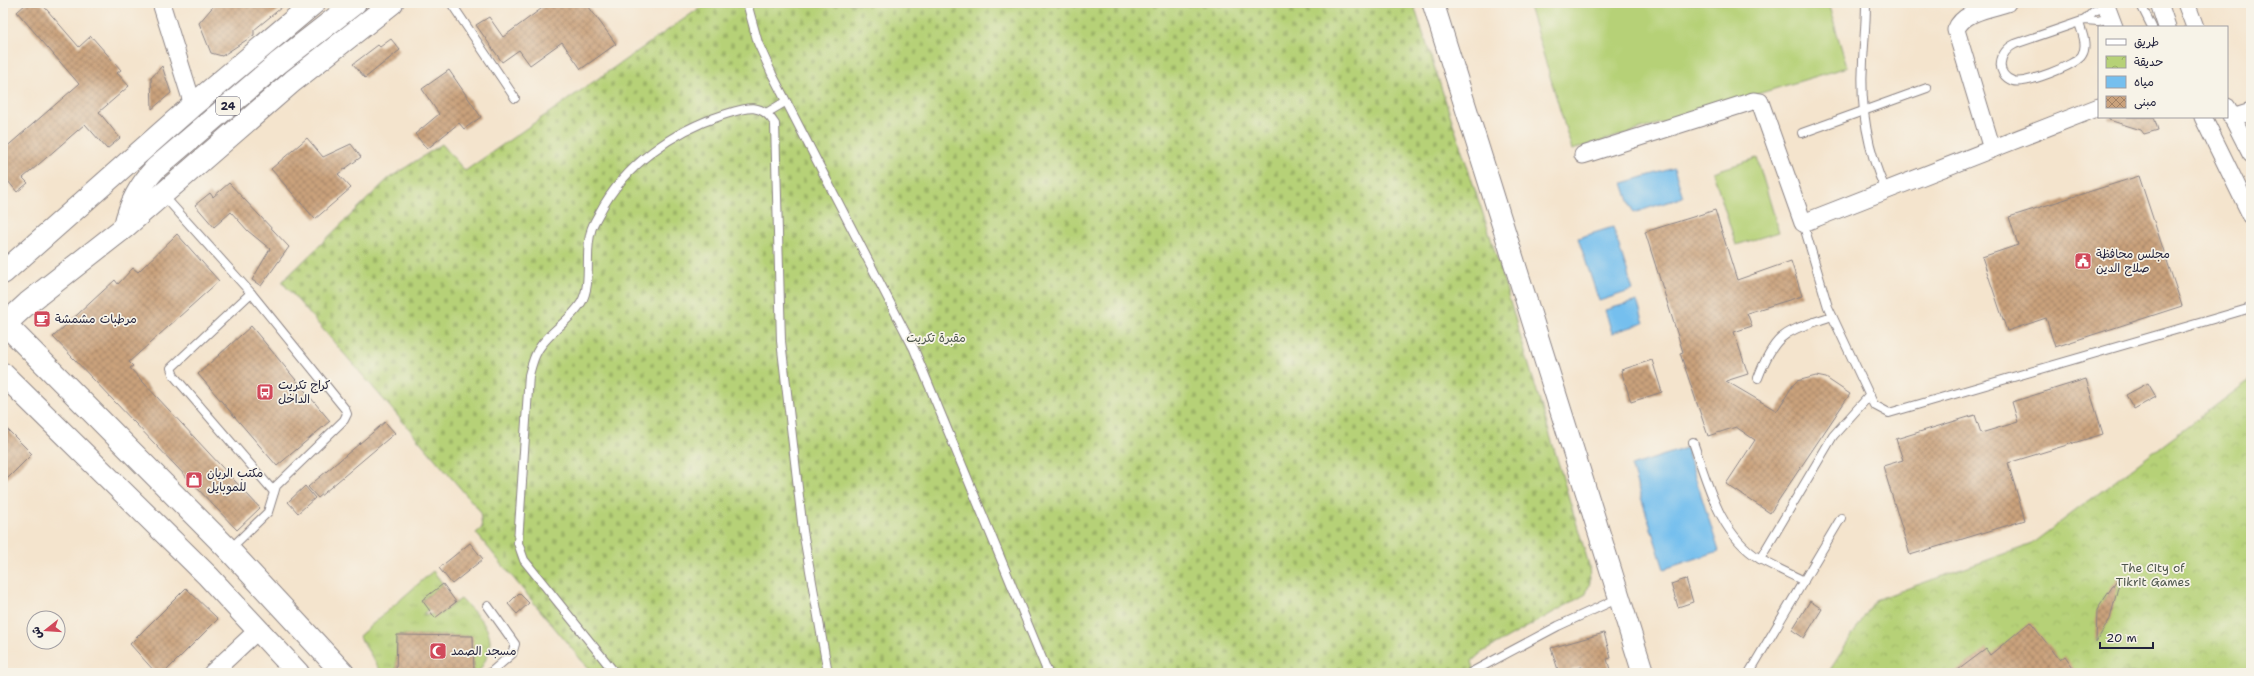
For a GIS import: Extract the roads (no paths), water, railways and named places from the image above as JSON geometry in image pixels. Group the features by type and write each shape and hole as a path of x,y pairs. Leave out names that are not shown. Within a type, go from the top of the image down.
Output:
{"main road":[{"path":"3,273 193,104 314,3"},
{"name":"24","path":"125,227 133,201 147,178 156,168 277,64 355,3"},
{"path":"343,673 229,550 4,325 28,303 125,227 293,81 392,3"},
{"path":"3,374 208,576 298,673"}],"street":[{"path":"161,3 193,104"},
{"path":"1433,3 1643,673"},
{"path":"1992,149 1956,30 1960,22 1966,17 2007,3"},
{"path":"2159,3 2167,26"},
{"path":"2186,3 2195,26"},
{"path":"1583,155 1752,101 1760,102 1803,223 2098,107"},
{"path":"2251,112 2229,112 2251,154"},
{"path":"2203,118 2251,214"},
{"path":"212,673 258,630"}],"lane":[{"path":"451,3 515,98"},
{"path":"747,3 758,42 785,102 914,349 1048,673"},
{"path":"1866,3 1863,62 1864,110 1870,150 1886,191"},
{"path":"2140,3 2152,26"},
{"path":"2082,21 2094,11 2109,14"},
{"path":"2082,21 2085,46 2082,55 2076,62 2023,82 2012,81 2004,74 2000,64 2002,54 2010,46 2082,21 2098,21 2109,14"},
{"path":"1802,132 1926,88"},
{"path":"768,112 785,102"},
{"path":"615,673 524,560 520,550 518,542 529,375 537,351 575,310 584,296 591,231 609,196 632,170 661,145 698,123 748,108 760,108 768,112 775,124 781,341 803,531 828,673"},
{"path":"162,194 251,293 345,409 347,414 344,420 276,486 268,512 229,550"},
{"path":"1803,223 1832,316 1874,404 1889,413 2251,308"},
{"path":"251,293 171,368 174,376 274,492"},
{"path":"1758,378 1768,353 1781,336 1832,316"},
{"path":"1760,559 1833,436 1870,395"},
{"path":"1693,442 1725,524 1740,543 1760,559 1804,581"},
{"path":"1749,673 1841,518"},
{"path":"1470,673 1558,626 1619,598"},
{"path":"488,606 514,644 512,654 490,673"}],"water":[{"path":"1674,168 1683,197 1633,213 1623,183"},
{"path":"1613,227 1633,290 1599,301 1578,238"},
{"path":"1637,301 1644,323 1612,333 1605,310"},
{"path":"1686,448 1719,551 1664,569 1631,466"}],"place":[{"name":"مجلس محافظة صلاح الدين","path":"2083,261"},
{"name":"مرطبات مشمشة","path":"42,319"},
{"name":"كراج تكريت الداخل","path":"265,392"},
{"name":"مكتب الريان للموبايل","path":"194,480"},
{"name":"مسجد الصمد","path":"438,651"}],"park label":[{"name":"مقبرة تكريت","path":"936,338"},
{"name":"The City of Tikrit Games","path":"2153,575"}]}
